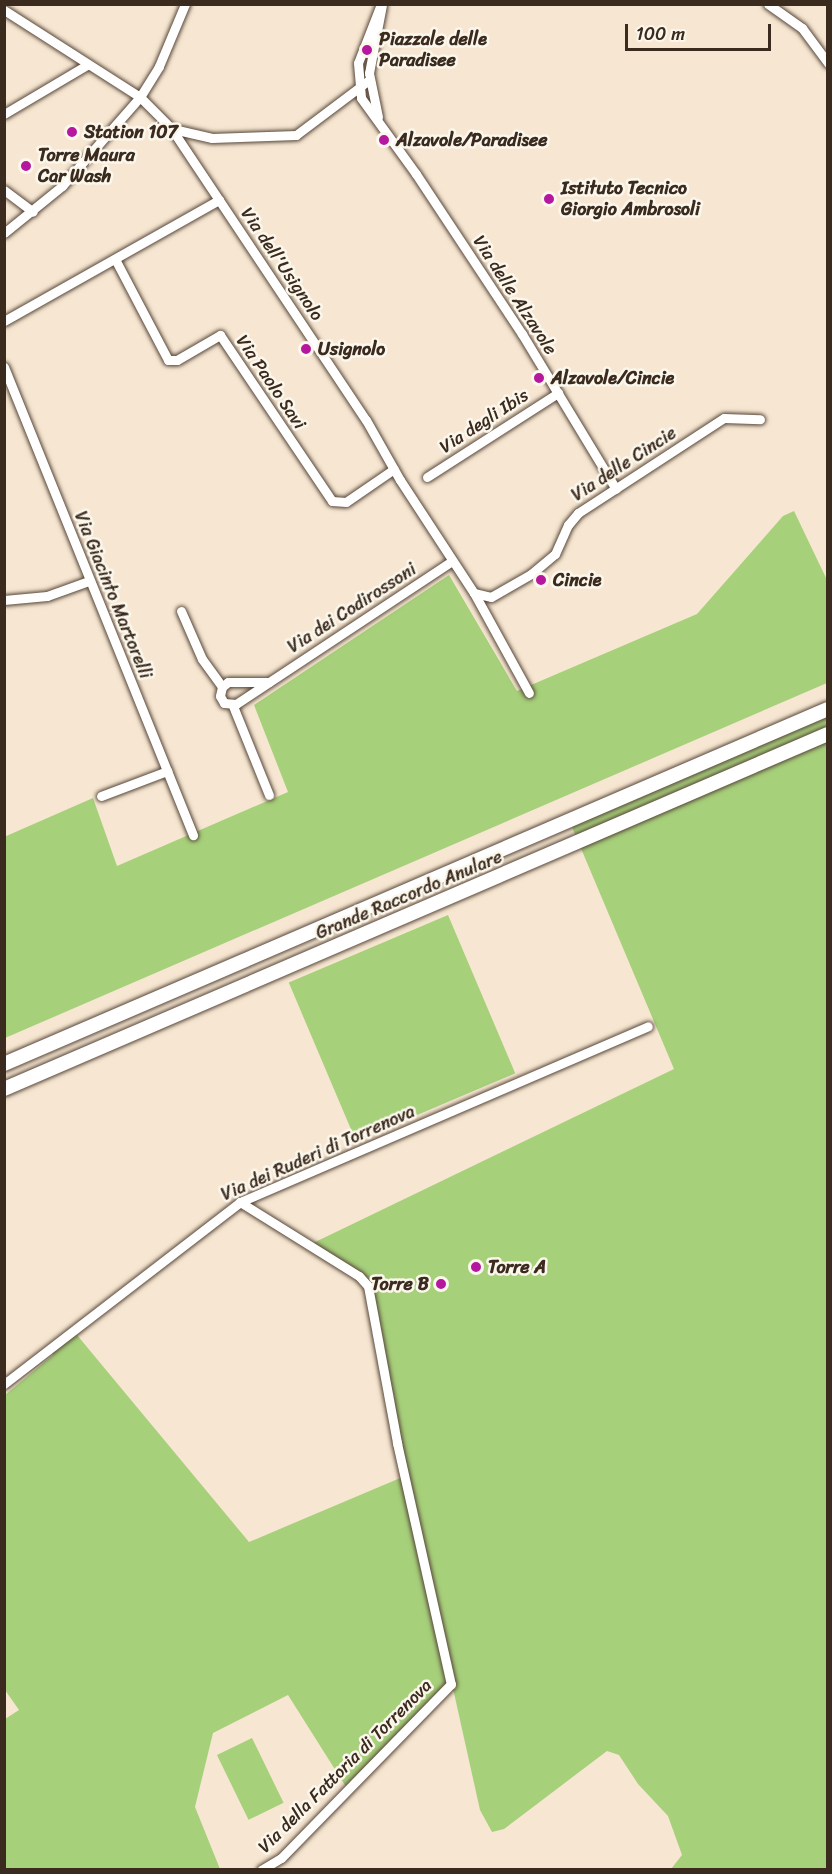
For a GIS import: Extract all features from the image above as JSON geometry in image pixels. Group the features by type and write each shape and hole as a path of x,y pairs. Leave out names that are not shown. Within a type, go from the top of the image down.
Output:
{"highway":[{"name":"Grande Raccordo Anulare","path":"4,1064 828,709"},
{"name":"Grande Raccordo Anulare","path":"4,1089 828,734"}],"street":[{"path":"4,233 33,212 92,154 140,97 156,72 185,4"},
{"path":"381,122 369,80 382,4"},
{"path":"381,122 362,101 358,87 358,63 382,4"},
{"path":"768,4 801,28 828,63"},
{"name":"Via dell'Usignolo","path":"4,10 140,97 172,129 357,405 394,470 474,593"},
{"path":"4,114 87,65"},
{"path":"172,129 212,138 296,135 317,123 369,80"},
{"name":"Via delle Alzavole","path":"381,122 558,393 616,489"},
{"path":"4,190 33,212"},
{"path":"4,321 219,200"},
{"name":"Via Paolo Savi","path":"115,259 167,359 174,361 220,335 332,501 346,502 394,470"},
{"name":"Via Giacinto Martorelli","path":"4,367 88,581 193,835"},
{"name":"Via degli Ibis","path":"427,477 558,393"},
{"name":"Via delle Cincie","path":"474,593 491,597 531,574 555,554 574,517 724,418 760,418"},
{"name":"Via dei Codirossoni","path":"232,706 452,561"},
{"path":"4,600 47,596 88,581"},
{"path":"474,593 530,693"},
{"path":"181,611 202,659 222,687 222,701 232,706 269,795"},
{"path":"222,687 232,681 269,682"},
{"path":"101,796 167,771"},
{"name":"Via dei Ruderi di Torrenova","path":"4,1384 240,1202 648,1026"},
{"name":"Via della Fattoria di Torrenova","path":"240,1202 359,1276 368,1286 398,1443 452,1684 281,1858 261,1869"}],"green space":[{"path":"794,511 827,580 827,683 5,1038 4,837 93,798 117,866 288,792 254,705 449,575 517,691 697,614 783,516"},
{"path":"827,709 827,1869 671,1869 682,1855 668,1816 638,1784 619,1755 607,1751 504,1829 492,1832 480,1810 452,1684 348,1790 288,1695 213,1733 195,1807 220,1869 5,1869 5,1719 19,1710 5,1690 5,1395 53,1355 49,1347 72,1329 249,1542 405,1476 367,1283 309,1245 674,1069 569,820"},
{"path":"448,915 515,1073 356,1141 289,983"},
{"path":"252,1738 284,1803 249,1820 217,1755"}],"place":[{"name":"Piazzale delle Paradisee","path":"367,50"},
{"name":"Station 107","path":"72,132"},
{"name":"Alzavole/Paradisee","path":"384,140"},
{"name":"Torre Maura Car Wash","path":"26,166"},
{"name":"Istituto Tecnico Giorgio Ambrosoli","path":"549,199"},
{"name":"Usignolo","path":"306,349"},
{"name":"Alzavole/Cincie","path":"539,378"},
{"name":"Cincie","path":"541,580"},
{"name":"Torre A","path":"476,1267"},
{"name":"Torre B","path":"441,1284"}]}
